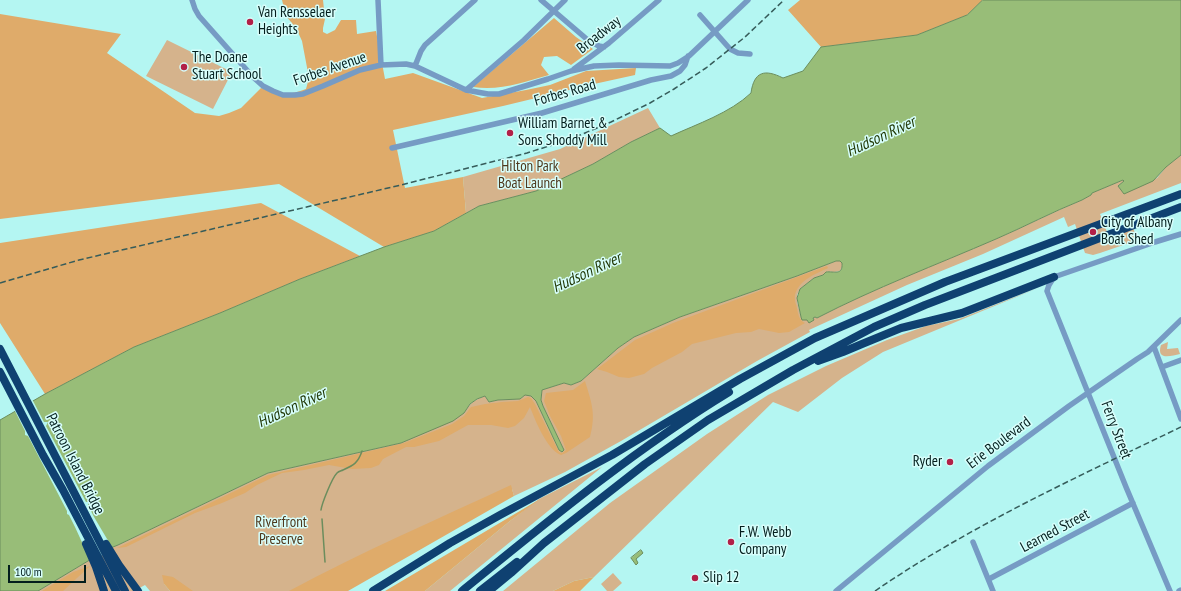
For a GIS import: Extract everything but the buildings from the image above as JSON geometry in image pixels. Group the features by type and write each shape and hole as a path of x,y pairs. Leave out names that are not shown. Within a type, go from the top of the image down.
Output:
{"highway":[{"path":"373,591 450,543 612,455 767,364 815,338 919,293 1181,193"},
{"path":"480,591 507,569 544,543 614,487 671,446 730,407 793,370 874,328 925,305 1153,217 1181,208"},
{"path":"793,370 843,352 900,328 962,313 1054,277"},
{"path":"462,591 576,499 640,450 722,396 841,328"},
{"name":"Patroon Island Bridge","path":"0,349 125,591"},
{"name":"Patroon Island Bridge","path":"0,372 116,591"},
{"path":"43,455 59,492 86,544 104,591"},
{"path":"82,506 119,565 138,591"},
{"path":"489,591 544,543"}],"street":[{"name":"Forbes Avenue","path":"192,0 199,16 247,71 263,86 283,95 303,94 360,70 381,65 406,64 415,66 466,90 488,94 499,94 570,71 594,66 670,66 689,56 748,0"},
{"path":"378,0 381,65"},
{"path":"415,66 425,45 475,0"},
{"path":"541,0 589,41 604,47"},
{"path":"466,90 524,40 566,0"},
{"name":"Broadway","path":"570,71 604,47 659,0"},
{"path":"700,15 730,49 738,53 750,54"},
{"name":"Forbes Road","path":"392,148 542,113 651,80 671,76 680,71 685,65 689,56"},
{"path":"1054,277 1181,234"},
{"name":"Ferry Street","path":"1054,277 1047,291 1133,504 1170,591"},
{"name":"Erie Boulevard","path":"836,591 988,466 1069,406 1148,352 1181,320"},
{"path":"1154,347 1181,419"},
{"path":"1162,367 1181,360"},
{"name":"Learned Street","path":"989,579 1133,504"},
{"path":"973,542 993,591"}],"green space":[{"path":"167,40 232,72 213,109 146,76"},
{"name":"Hilton Park Boat Launch","path":"648,108 660,128 631,142 593,164 536,191 479,206 466,213 463,177 560,149"},
{"name":"Riverfront Preserve","path":"1181,155 1181,183 1100,214 1109,237 1133,228 1138,240 1093,255 1085,253 1075,224 1068,227 1064,217 983,254 907,285 809,330 810,332 565,472 514,496 512,489 295,591 190,591 164,584 170,591 150,591 145,585 134,591 38,591 108,549 268,473 401,443 464,413 473,402 485,396 489,402 520,399 525,395 531,396 536,401 559,450 563,448 543,406 541,400 542,390 564,383 571,385 581,381 618,348 634,337 680,317 836,261 840,261 842,263 842,267 839,271 826,272 823,275 814,278 800,289 797,295 801,317 806,320 814,320 813,318 815,317 817,318 883,287 1007,234 1082,200 1092,193 1123,180 1124,181 1118,186 1124,193 1157,178 1166,167"},
{"path":"1038,288 883,352 842,378 798,412 773,402 594,577 574,581 553,591 503,591 610,503 707,434 768,395 826,366 887,340 926,326 959,319"},
{"path":"1168,342 1167,349 1178,348 1180,354 1169,356 1162,355 1160,350 1161,345"},
{"path":"602,467 450,591 425,591 539,499"},
{"path":"613,573 622,583 613,591 607,591 601,584"}],"shaded area":[{"path":"282,0 323,0 325,19 323,32 327,34 335,30 341,20 356,20 357,34 376,31 385,79 413,73 482,98 550,85 586,71 636,68 635,75 393,130 405,188 463,177 466,213 434,231 384,247 279,184 0,219 0,14 121,34 107,53 195,113 219,116 241,108 261,88 273,92 284,93 294,93 306,89 309,78 302,41 296,28 286,16"},
{"path":"800,0 983,0 967,15 917,35 821,47 788,10"},
{"path":"554,18 593,49 571,65 557,56 544,57 541,65 549,75 502,87 473,87"},
{"path":"261,203 360,256 134,347 45,394 0,323 0,243"},
{"path":"827,266 828,268 804,281 797,290 795,298 798,312 800,319 805,323 789,332 779,333 759,329 692,344 682,352 644,374 629,378 619,377 597,369 635,340 673,323"},
{"path":"585,381 590,396 593,415 590,437 561,455 556,452 546,441 538,427 530,407 524,418 515,426 508,428 491,425 468,425 439,441 414,447 406,447 383,459 379,465 371,468 352,469 329,465 282,473 257,485 245,493 195,513 126,547 117,548 268,475 404,443 452,424 464,416 471,407 485,404 518,401 528,397 531,398 559,452 562,453 566,450 544,401 546,393 573,390"},
{"path":"511,485 514,496 348,591 289,591 371,550"},
{"path":"540,499 510,521 425,591 385,591"},
{"path":"90,566 63,591 42,591 73,572"},
{"path":"162,575 173,577 193,591 170,591 164,584"},
{"path":"594,577 580,591 553,591 574,581"}],"water":[{"name":"Hudson River","path":"983,0 1181,0 1181,155 1166,167 1153,181 1124,194 1118,186 1124,181 1123,180 1092,193 1082,200 1007,234 883,287 817,318 815,317 813,318 814,320 809,323 807,320 802,320 801,317 797,298 800,289 814,278 823,275 826,272 837,272 841,270 842,263 840,261 836,261 680,317 634,337 618,348 581,381 571,385 564,383 542,390 541,400 564,450 562,452 559,450 536,401 531,396 525,395 520,399 489,402 485,396 470,404 464,413 453,421 401,443 268,473 108,549 38,591 0,591 0,420 45,394 134,347 300,279 384,247 434,231 479,206 536,191 593,164 631,142 660,128 671,136 702,122 743,100 751,93 755,80 761,74 771,73 783,78 803,71 821,47 917,35 967,15"},
{"path":"641,550 643,553 636,559 638,563 636,565 631,558"}],"pier":[{"path":"32,399 44,422 48,422 46,426 86,502 89,502 88,505 94,517 113,549 91,562 69,515 67,514 67,511 28,436 25,435 25,431 14,409"}],"waterway":[{"path":"321,510 323,502 337,473 355,463 362,451"},
{"path":"322,519 325,562"}],"railway":[{"path":"0,283 79,260 401,185 527,153 571,139 611,122 650,103 674,89 706,68 745,37 784,0"},
{"path":"875,591 948,545 1025,503 1181,427"}],"place":[{"name":"Van Rensselaer Heights","path":"250,22"},
{"name":"The Doane Stuart School","path":"184,67"},
{"name":"William Barnet & Sons Shoddy Mill","path":"510,133"},
{"name":"City of Albany Boat Shed","path":"1093,232"},
{"name":"Ryder","path":"950,462"},
{"name":"F.W. Webb Company","path":"731,542"},
{"name":"Slip 12","path":"695,578"}]}
